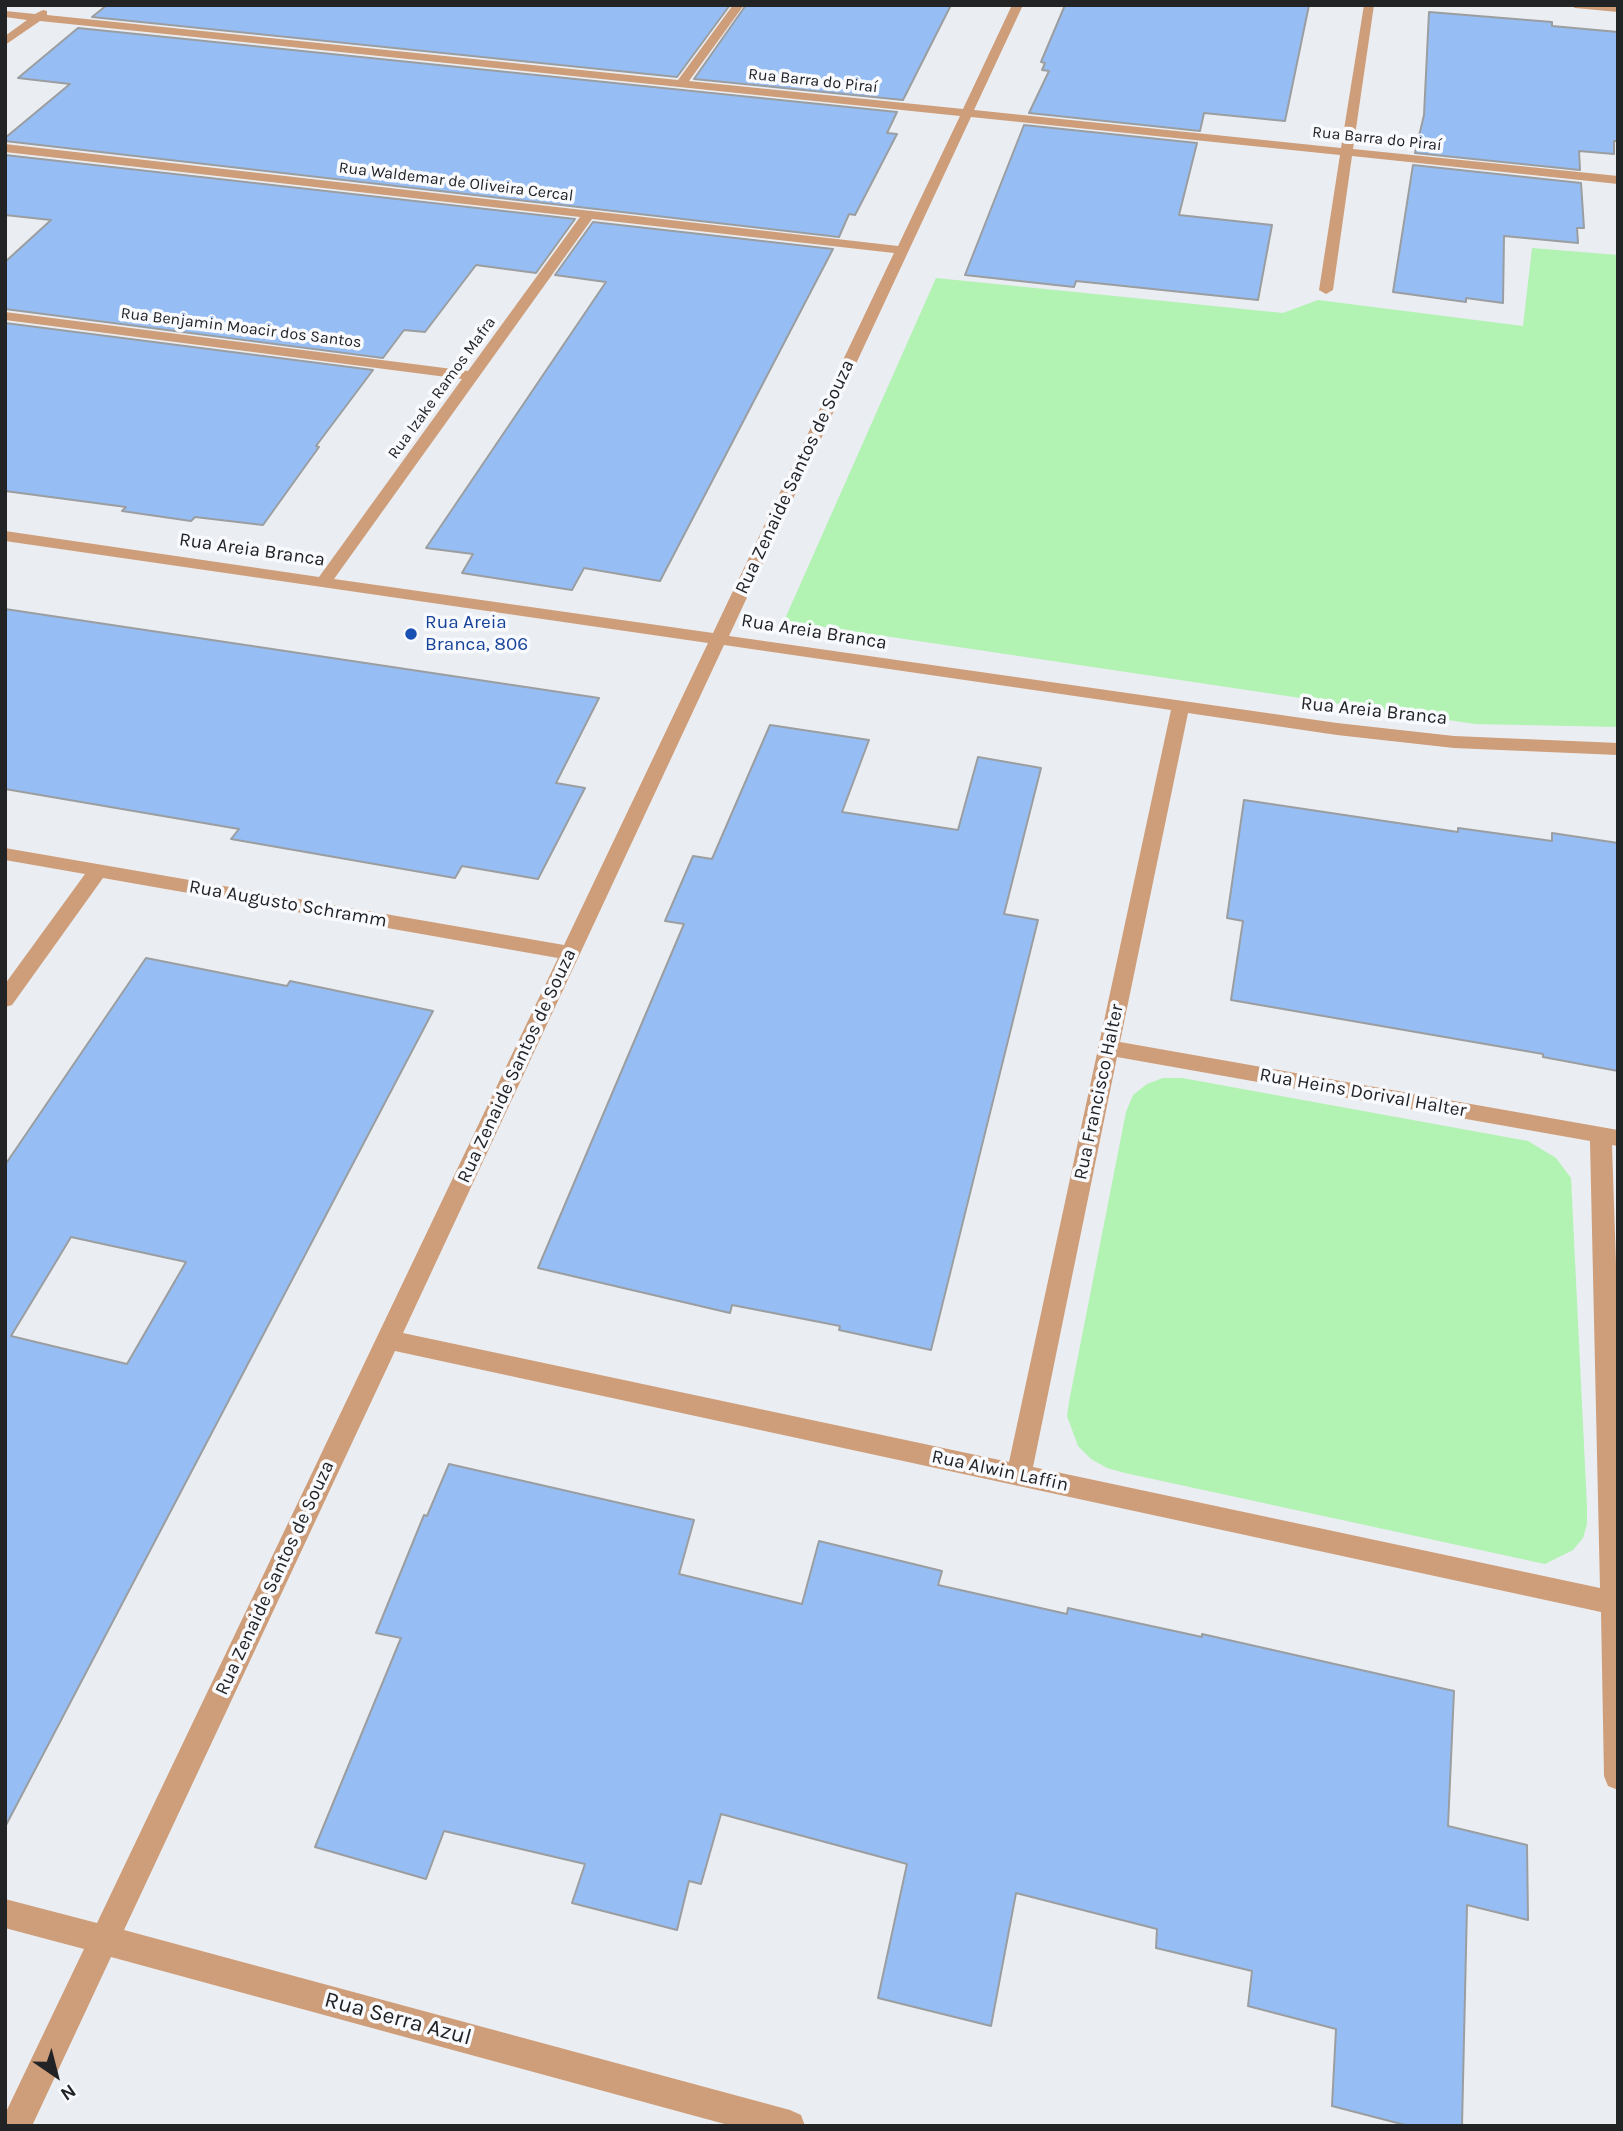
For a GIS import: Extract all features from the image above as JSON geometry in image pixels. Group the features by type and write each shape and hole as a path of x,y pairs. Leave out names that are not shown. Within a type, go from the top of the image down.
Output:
{"street":[{"path":"5,42 53,5"},
{"path":"682,83 739,5"},
{"name":"Rua Zenaide Santos de Souza","path":"16,2126 1018,5"},
{"path":"1326,290 1369,5"},
{"path":"1575,5 1618,9"},
{"name":"Rua Barra do Piraí","path":"5,14 1618,180"},
{"name":"Rua Waldemar de Oliveira Cercal","path":"5,148 902,250"},
{"name":"Rua Izake Ramos Mafra","path":"324,581 588,215"},
{"name":"Rua Benjamin Moacir dos Santos","path":"5,316 472,376"},
{"name":"Rua Areia Branca","path":"5,536 1180,709 1454,742 1546,748 1618,748"},
{"name":"Rua Francisco Halter","path":"1019,1475 1180,709"},
{"name":"Rua Augusto Schramm","path":"5,854 570,953"},
{"path":"5,1000 98,870"},
{"name":"Rua Heins Dorival Halter","path":"1108,1048 1609,1136"},
{"path":"1609,1136 1613,1603 1618,1776"},
{"name":"Rua Alwin Laffin","path":"387,1339 1613,1603"},
{"name":"Rua Serra Azul","path":"5,1913 790,2126"}],"green space":[{"path":"1532,248 1618,255 1618,727 1475,724 784,621 936,278 1283,313 1318,300 1523,326"},
{"path":"1163,1078 1182,1078 1528,1141 1556,1158 1571,1178 1587,1507 1587,1524 1583,1538 1573,1550 1545,1564 1125,1473 1107,1468 1091,1459 1078,1446 1067,1416 1069,1402 1126,1112 1133,1095 1147,1084"}],"building":[{"path":"107,5 730,5 677,77 92,17"},
{"path":"746,5 951,5 903,100 694,79"},
{"path":"1065,5 1309,5 1285,121 1204,113 1200,131 1029,113 1049,71 1042,70 1045,63 1041,62"},
{"path":"1429,12 1552,22 1552,26 1618,32 1618,141 1614,141 1614,154 1579,151 1580,170 1415,153 1424,115"},
{"path":"78,28 897,112 887,133 897,134 855,215 849,214 839,237 5,141 5,138 70,84 18,78"},
{"path":"1024,125 1197,143 1179,215 1272,225 1258,300 1076,281 1074,287 965,275"},
{"path":"5,155 575,219 536,273 476,265 425,332 404,330 383,358 5,309 5,262 51,220 5,215"},
{"path":"1413,165 1581,183 1584,228 1577,228 1578,243 1504,236 1503,303 1466,298 1466,302 1393,292"},
{"path":"593,222 833,249 660,581 584,568 572,590 462,573 473,554 426,548 606,282 555,275"},
{"path":"5,323 373,370 316,446 319,447 263,525 195,517 191,521 122,511 126,507 5,491"},
{"path":"5,609 599,698 556,783 585,788 538,879 462,866 455,878 231,839 239,829 5,789"},
{"path":"770,725 869,740 842,812 958,830 978,757 1041,768 1004,914 1038,920 931,1350 839,1330 840,1326 732,1305 730,1313 538,1268 684,924 665,921 693,856 712,859"},
{"path":"1244,800 1458,832 1458,828 1552,841 1552,833 1618,843 1618,1071 1543,1057 1543,1054 1231,1000 1243,921 1227,918"},
{"path":"146,958 287,986 290,981 433,1011 5,1827 5,1165","holes":["71,1237 186,1262 127,1364 11,1336"]},
{"path":"449,1464 694,1520 679,1574 802,1604 819,1541 942,1571 938,1585 1067,1614 1068,1608 1202,1637 1202,1634 1454,1691 1448,1826 1527,1845 1528,1920 1467,1905 1462,2126 1409,2126 1332,2106 1336,2029 1248,2006 1252,1971 1156,1948 1157,1929 1016,1893 991,2026 878,1998 907,1864 721,1814 701,1884 689,1881 677,1930 572,1903 585,1864 444,1831 426,1879 315,1847 401,1638 376,1633 424,1515 427,1516"}],"place":[{"name":"Rua Areia Branca, 806","path":"411,634"}]}
